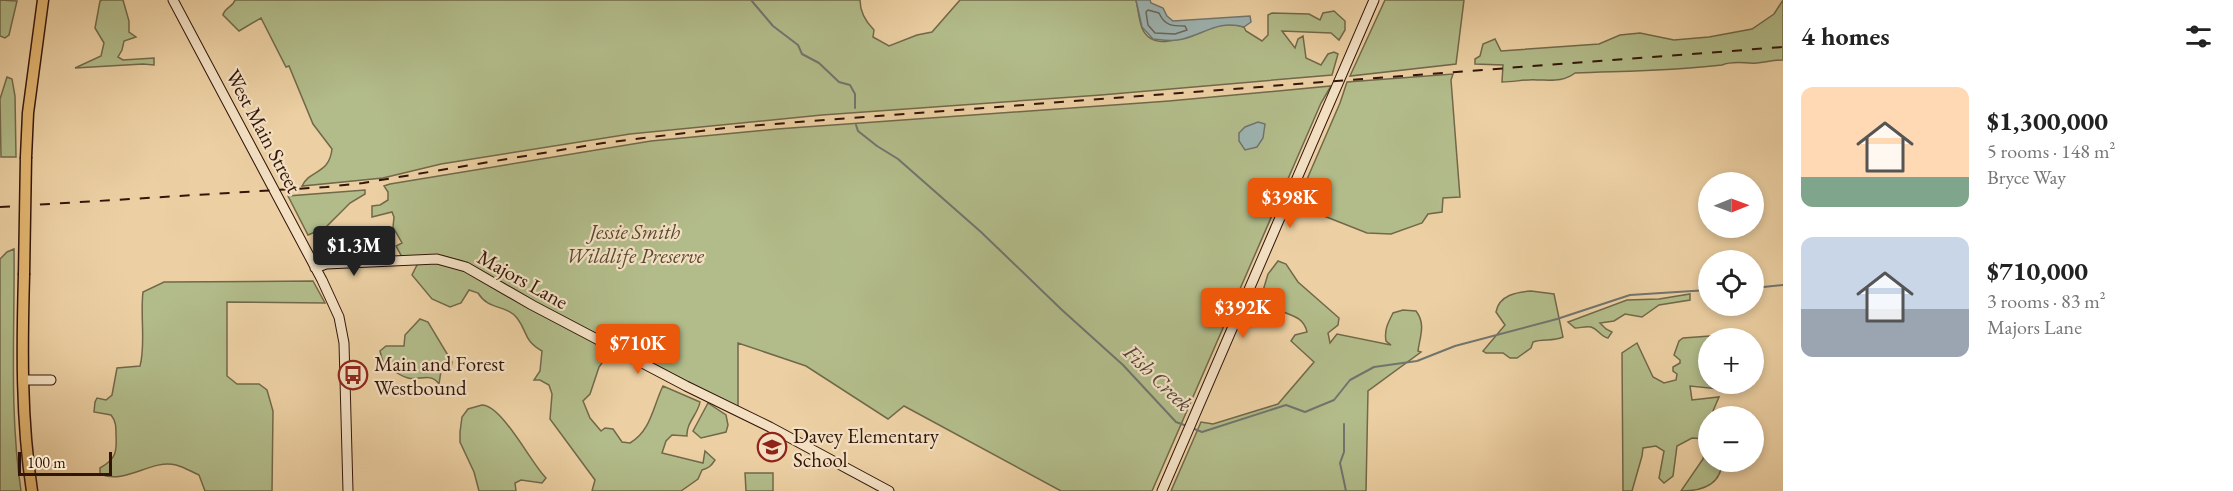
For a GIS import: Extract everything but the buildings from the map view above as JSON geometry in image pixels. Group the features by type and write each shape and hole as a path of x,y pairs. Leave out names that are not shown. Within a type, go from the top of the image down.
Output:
{"main road":[{"path":"32,491 23,380 26,157 32,81 43,0"},
{"name":"West Main Street","path":"173,0 315,268 339,318 344,343 348,491"},
{"path":"1162,491 1374,0"},
{"name":"Majors Lane","path":"315,268 326,264 437,259 466,267 532,305 890,491"},
{"path":"23,380 51,380"}],"green space":[{"path":"0,0 17,1 9,35 5,38 0,36"},
{"path":"102,0 123,0 129,21 129,32 136,37 124,41 118,57 123,60 154,58 154,65 75,68 101,56 104,43 95,28"},
{"path":"235,0 860,0 864,16 874,30 873,37 889,46 932,32 960,0 1136,0 1142,28 1148,37 1156,41 1177,39 1219,25 1237,25 1244,27 1246,31 1262,41 1268,35 1268,15 1272,13 1309,14 1320,20 1323,13 1334,11 1345,21 1345,30 1339,40 1331,33 1282,31 1295,48 1298,39 1303,36 1306,58 1321,65 1328,54 1334,52 1338,54 1332,75 1101,95 822,115 630,134 441,164 383,178 302,186 305,181 323,168 332,149 313,124 289,66 286,67 261,18 239,31 223,15"},
{"path":"1385,0 1464,0 1456,64 1350,76"},
{"path":"1783,0 1783,60 1648,71 1575,73 1557,80 1502,82 1503,65 1475,64 1475,59 1480,56 1483,44 1495,39 1501,51 1599,44 1620,35 1640,33 1674,40 1709,37 1752,29 1774,14"},
{"path":"1453,74 1451,80 1460,197 1443,198 1442,212 1428,214 1422,223 1391,234 1367,233 1319,214 1316,207 1298,200 1347,82"},
{"path":"7,77 12,79 15,96 16,157 1,157 0,99"},
{"name":"Jessie Smith Wildlife Preserve","path":"1331,86 1321,103 1152,491 1061,491 904,406 888,419 806,366 738,343 738,408 527,298 462,261 442,256 402,257 396,246 402,243 393,227 392,212 372,217 372,206 380,205 388,200 388,192 384,186 390,184 651,141 777,129 1169,101"},
{"path":"365,190 365,194 350,203 325,228 308,235 288,196"},
{"path":"14,249 14,400 21,491 0,491 0,259"},
{"path":"419,261 437,262 465,270 612,349 599,367 590,394 583,401 590,418 601,431 605,428 613,429 622,442 630,443 643,432 663,386 700,402 688,427 687,436 672,435 666,441 662,453 703,463 705,451 715,460 710,467 702,470 698,479 681,491 592,491 595,480 550,419 552,394 549,385 540,380 534,380 540,371 542,351 529,339 513,314 487,302 478,293 469,290 461,303 450,307 432,299 412,275"},
{"path":"1278,261 1286,264 1298,282 1339,318 1338,325 1328,333 1330,343 1337,334 1391,345 1386,341 1386,333 1393,313 1403,310 1416,311 1421,321 1422,330 1418,351 1421,352 1368,391 1366,491 1171,491 1201,422 1213,424 1278,404 1314,362 1291,341 1295,335 1307,332 1300,319 1273,307 1262,294 1268,274"},
{"path":"313,281 325,303 227,302 227,376 237,384 259,384 267,390 273,411 272,491 205,491 199,475 176,465 166,464 119,476 110,477 100,474 100,468 114,454 116,429 111,415 94,412 95,402 97,398 106,400 112,395 117,368 140,366 143,349 143,292 164,282"},
{"path":"1531,291 1554,294 1563,337 1533,342 1531,348 1517,358 1510,358 1503,353 1483,351 1505,325 1496,312 1501,302 1515,294"},
{"path":"1690,294 1690,300 1659,305 1642,317 1625,314 1614,321 1600,323 1612,332 1608,338 1591,327 1575,328 1568,322 1627,300 1659,299"},
{"path":"420,319 428,322 452,362 451,368 441,371 439,384 432,378 405,377 383,363 380,351 386,346 404,346 405,335"},
{"path":"1698,337 1698,387 1690,386 1692,400 1719,397 1715,406 1698,406 1698,438 1692,438 1677,446 1673,476 1664,483 1659,478 1664,451 1656,446 1643,448 1632,491 1623,491 1622,353 1637,343 1653,377 1664,383 1676,380 1677,374 1673,371 1673,367 1680,363 1680,360 1674,355 1679,341 1683,338"},
{"path":"708,403 726,415 728,425 726,432 701,438 693,431"},
{"path":"482,405 498,414 507,424 546,478 542,483 521,480 515,483 516,491 479,491 474,472 460,442 460,432 462,417 468,409"},
{"path":"1698,466 1698,472 1720,472 1709,486 1681,491"},
{"path":"745,473 773,473 773,491 746,491"}],"water":[{"path":"1136,0 1150,0 1151,3 1163,8 1173,21 1250,16 1251,22 1244,27 1220,26 1179,40 1153,39 1142,27"},
{"path":"1258,122 1265,124 1263,138 1257,147 1245,150 1239,141 1239,133 1245,127"}],"waterway":[{"name":"Fish Creek","path":"751,0 773,26 798,45 802,54 819,63 839,82 850,85 855,94 855,108"},
{"name":"Fish Creek","path":"856,125 858,131 898,159 981,232 1123,365 1176,422 1187,426"},
{"name":"Fish Creek","path":"1764,287 1783,285"},
{"name":"Fish Creek","path":"1192,428 1202,432 1286,405 1305,412 1334,400 1350,380 1374,367 1417,361 1455,346 1557,319 1630,295 1698,291"},
{"path":"1344,424 1344,452 1340,463 1346,491"}],"railway":[{"path":"0,207 363,183 603,143 734,127 1783,47"}],"place":[{"name":"Main and Forest Westbound","path":"353,375"},
{"name":"Davey Elementary School","path":"772,447"}]}
